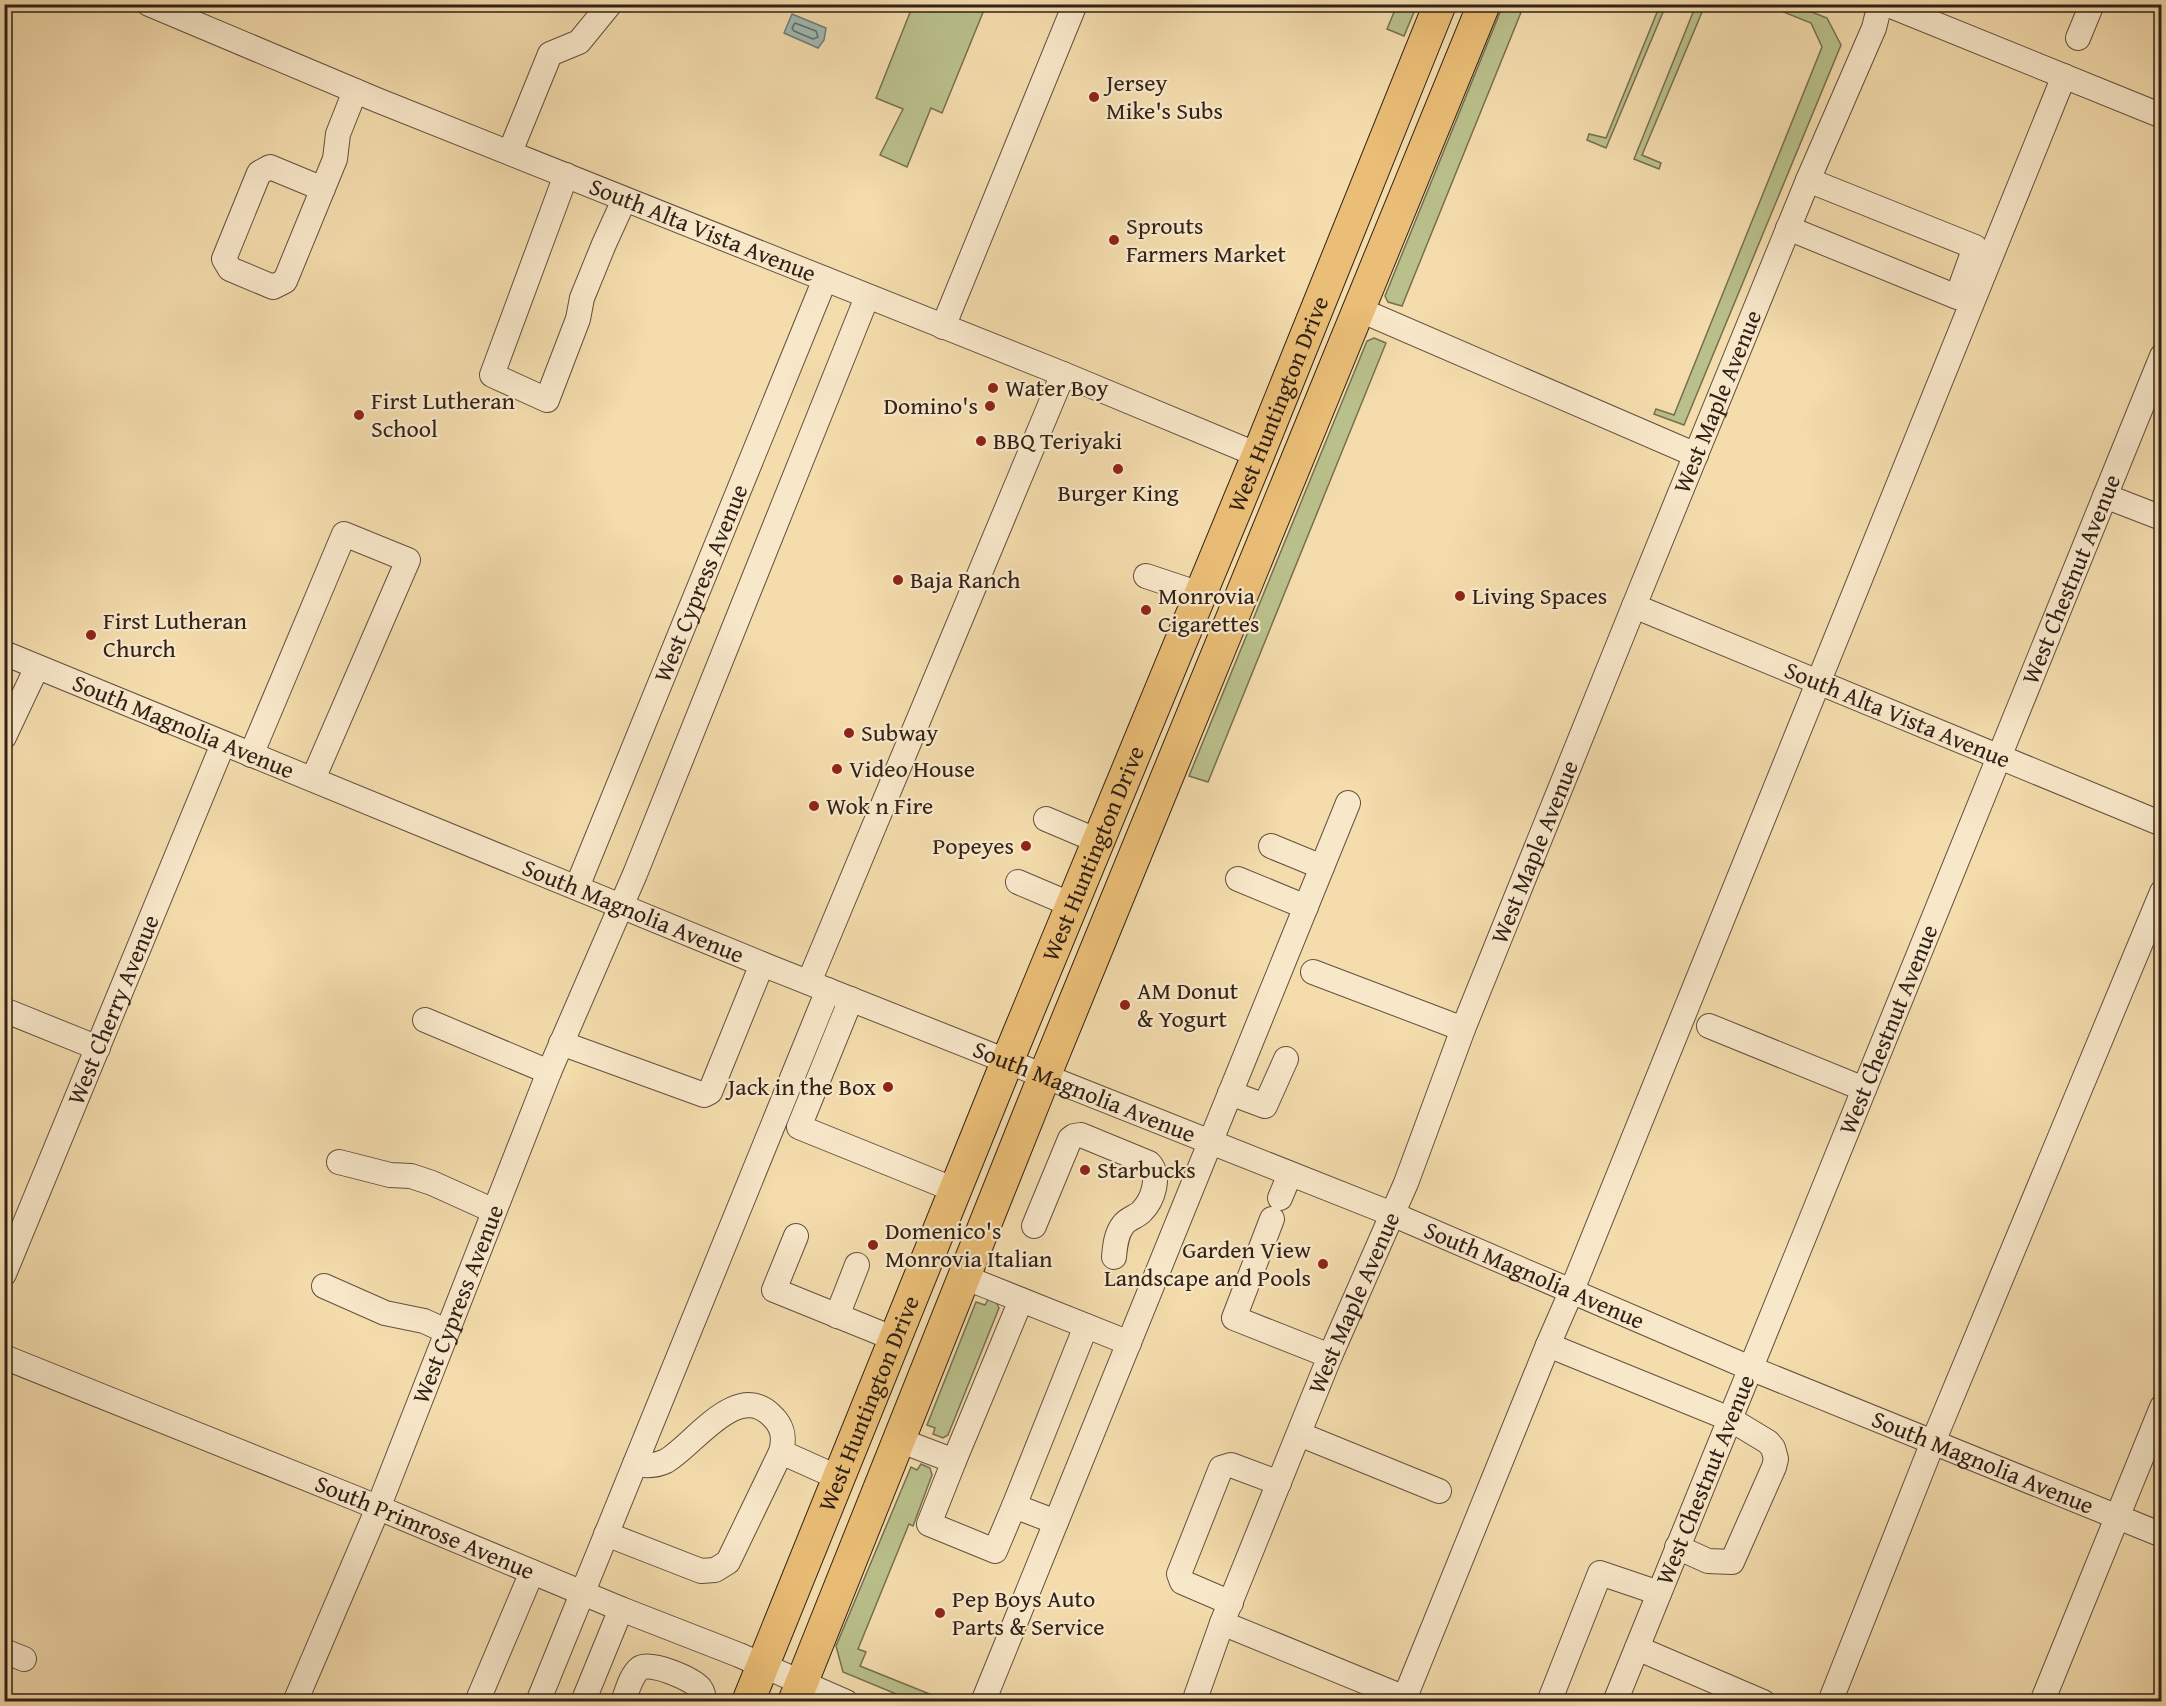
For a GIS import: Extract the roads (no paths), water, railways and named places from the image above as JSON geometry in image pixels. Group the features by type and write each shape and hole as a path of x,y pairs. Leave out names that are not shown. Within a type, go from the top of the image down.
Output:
{"main road":[{"name":"West Huntington Drive","path":"748,1701 1440,4"},
{"name":"West Huntington Drive","path":"798,1692 1044,1077 1484,4"},
{"path":"1332,372 1327,348 1332,324 1363,247 1358,233 1351,226"},
{"path":"1241,597 1240,559 1270,486 1258,455"}],"street":[{"name":"South Alta Vista Avenue","path":"148,4 355,91 1063,374 1258,455"},
{"path":"510,152 550,54 579,42 610,4"},
{"path":"944,327 1075,4"},
{"name":"West Maple Avenue","path":"1194,1701 1330,1356 1406,1183 1463,1029 1634,606 1788,228 1874,28 1880,4"},
{"path":"1886,4 2162,116"},
{"path":"2078,38 2092,4"},
{"path":"1279,1484 1231,1464 1221,1468 1179,1574 1182,1582 1227,1613 1404,1700 2064,76"},
{"path":"322,189 270,167 259,173 224,259 230,269 273,287 285,281 335,159 338,134 355,91"},
{"path":"566,175 492,375 547,400 578,319 582,298 624,200"},
{"path":"1788,228 1957,297 1976,247 1808,180"},
{"name":"West Cypress Avenue","path":"577,887 825,279"},
{"name":"West Cypress Avenue","path":"296,1701 378,1508 549,1072 622,905 867,297"},
{"path":"1358,309 1696,455"},
{"name":"West Chestnut Avenue","path":"1615,1701 2105,496 2152,404 2162,356"},
{"path":"538,1701 635,1464 819,986 1063,374"},
{"path":"2105,496 2162,518"},
{"path":"251,755 344,534 408,560 313,779"},
{"path":"1146,576 1200,594"},
{"name":"South Alta Vista Avenue","path":"1634,606 2162,824"},
{"name":"South Magnolia Avenue","path":"4,653 762,964 1392,1214 1750,1368 2162,1535"},
{"path":"4,737 37,667"},
{"name":"West Cherry Avenue","path":"4,1274 223,744"},
{"path":"983,1701 1348,803"},
{"path":"1046,819 1098,841"},
{"path":"1271,846 1322,867"},
{"path":"1238,879 1306,907"},
{"path":"1018,882 1072,905"},
{"path":"1830,1701 1933,1442 2162,892"},
{"path":"561,1043 704,1095 710,1092 762,964"},
{"path":"1313,972 1463,1029"},
{"path":"851,999 799,1127 955,1190"},
{"path":"4,1010 98,1048"},
{"path":"425,1020 549,1072"},
{"path":"1708,1026 1864,1089"},
{"path":"1230,1093 1265,1106 1286,1059"},
{"path":"1035,1226 1070,1139 1081,1135 1149,1163 1155,1175 1155,1186 1142,1212 1122,1225 1117,1236 1114,1257"},
{"path":"339,1162 390,1175 411,1176 494,1211"},
{"path":"1290,1174 1234,1318 1330,1356"},
{"path":"796,1236 774,1290 895,1339"},
{"path":"837,1316 857,1265"},
{"path":"964,1277 1129,1343"},
{"path":"324,1286 385,1313 423,1321 446,1331"},
{"path":"1021,1300 929,1524 995,1551 1086,1326"},
{"path":"1548,1345 1730,1419 1768,1442 1773,1448 1776,1459 1774,1467 1732,1562 1708,1560 1677,1547"},
{"name":"South Primrose Avenue","path":"4,1357 763,1666 798,1692 846,1701"},
{"path":"606,1534 700,1571 715,1570 728,1562 781,1452 784,1442 782,1430 776,1419 767,1411 758,1407 736,1407 722,1414 666,1460 646,1466 635,1464"},
{"path":"2042,1701 2162,1407"},
{"path":"1299,1434 1439,1491"},
{"path":"899,1440 954,1461"},
{"path":"781,1452 839,1478"},
{"path":"1014,1506 1056,1522"},
{"path":"477,1701 532,1572"},
{"path":"1549,1701 1600,1572 1659,1593"},
{"path":"583,1701 621,1609"},
{"path":"1636,1648 1763,1701"},
{"path":"623,1701 638,1670 643,1666 653,1666 695,1684 701,1690 704,1701"}],"water":[{"path":"792,14 826,28 824,40 818,48 784,33"}],"place":[{"name":"Jersey Mike's Subs","path":"1094,97"},
{"name":"Sprouts Farmers Market","path":"1114,240"},
{"name":"Water Boy","path":"993,388"},
{"name":"Domino's","path":"990,406"},
{"name":"First Lutheran School","path":"359,415"},
{"name":"BBQ Teriyaki","path":"981,441"},
{"name":"Burger King","path":"1118,469"},
{"name":"Baja Ranch","path":"898,580"},
{"name":"Living Spaces","path":"1460,596"},
{"name":"Monrovia Cigarettes","path":"1146,610"},
{"name":"First Lutheran Church","path":"91,635"},
{"name":"Subway","path":"849,733"},
{"name":"Video House","path":"837,769"},
{"name":"Wok n Fire","path":"814,806"},
{"name":"Popeyes","path":"1026,846"},
{"name":"AM Donut & Yogurt","path":"1125,1005"},
{"name":"Jack in the Box","path":"888,1087"},
{"name":"Starbucks","path":"1085,1170"},
{"name":"Domenico's Monrovia Italian","path":"873,1245"},
{"name":"Garden View Landscape and Pools","path":"1323,1264"},
{"name":"Pep Boys Auto Parts & Service","path":"940,1613"}]}
